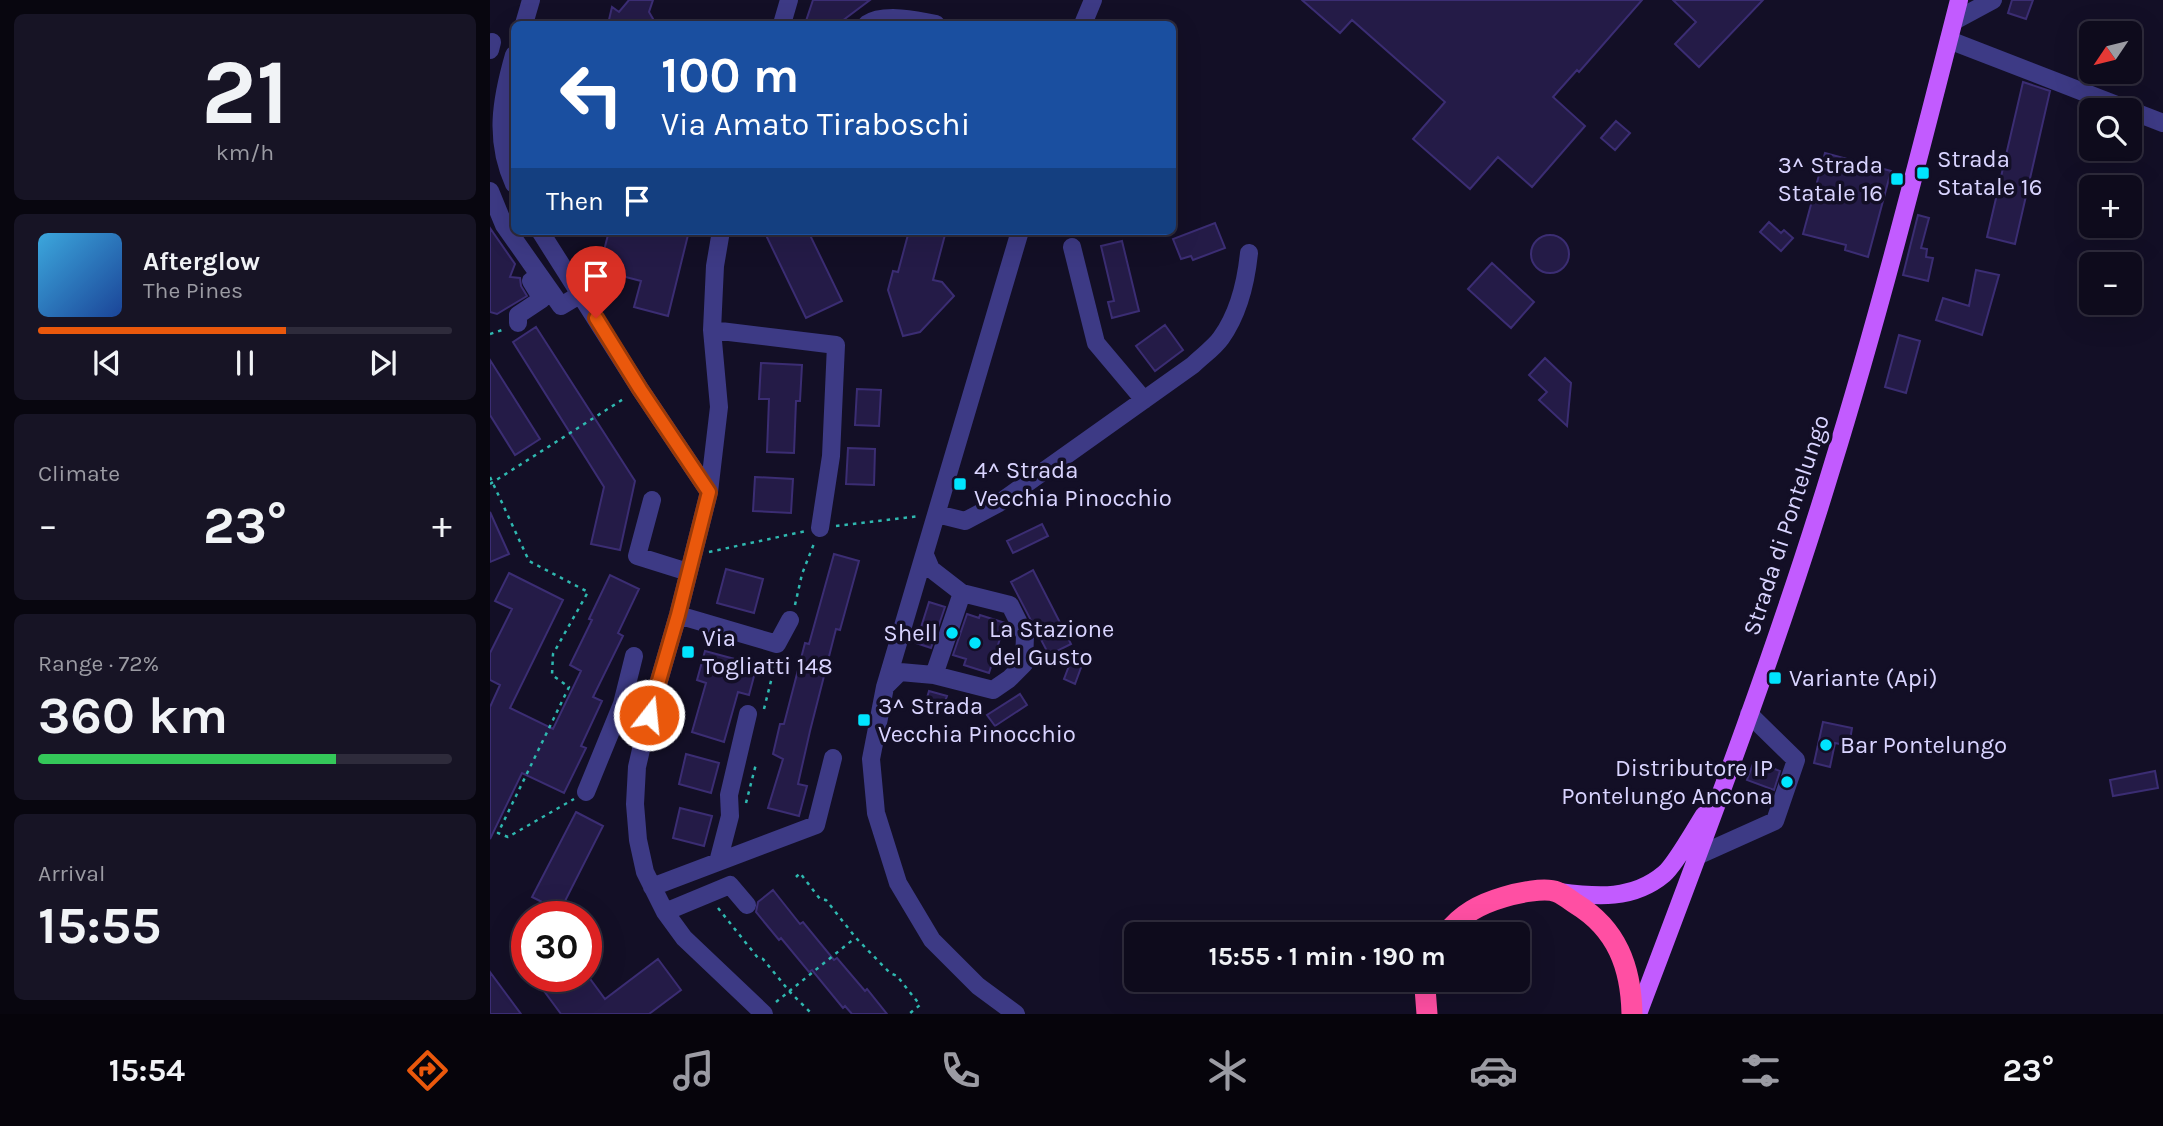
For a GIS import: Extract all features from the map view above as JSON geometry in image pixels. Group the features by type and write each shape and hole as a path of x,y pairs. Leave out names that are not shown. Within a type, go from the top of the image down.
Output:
{"highway":[{"path":"1458,922 1470,910 1495,900 1515,894 1556,891 1588,911 1617,943 1632,997 1632,1014"},
{"path":"1427,992 1427,1014"}],"main road":[{"name":"Strada di Pontelungo","path":"1638,1014 1749,714 1831,470 1959,0"},
{"path":"1556,891 1594,897 1620,895 1641,889 1666,873 1720,792"}],"street":[{"path":"525,21 531,0"},
{"path":"783,21 789,0"},
{"path":"1084,21 1093,0"},
{"path":"1954,21 1993,0"},
{"path":"872,21 923,21"},
{"path":"1949,40 2163,123"},
{"path":"511,67 501,108 501,139 511,174"},
{"path":"490,191 504,225 511,234"},
{"path":"511,235 561,306 581,294"},
{"path":"543,235 709,492"},
{"path":"720,235 715,266 712,330 719,407 709,492 649,715 638,767 635,804 638,840 645,872 665,912 684,938 763,1013"},
{"path":"1016,1014 978,986 932,940 898,883 876,813 870,759 885,687 1019,235"},
{"path":"1072,247 1096,343 1144,400"},
{"path":"518,323 518,315 542,299 516,257 524,252"},
{"path":"937,514 965,521 999,503 1193,365 1221,338 1236,311 1246,281 1249,253"},
{"path":"712,330 836,345 831,456 820,528"},
{"path":"652,500 637,556 688,572"},
{"path":"885,687 900,672 934,675 993,690 1024,664 1024,635 1010,605 962,593 931,569 925,555"},
{"path":"934,675 962,593"},
{"path":"678,615 777,644 790,620"},
{"path":"586,792 622,704 634,656"},
{"path":"622,704 649,715"},
{"path":"718,862 730,816 729,795 748,714"},
{"path":"1697,856 1775,821 1797,760 1749,714"},
{"path":"652,887 816,825 834,758"},
{"path":"665,912 730,885 747,905"}],"path":[{"path":"491,483 640,389"},
{"path":"490,477 529,561 588,592 553,654 552,675 569,687 498,833 508,836 586,792"},
{"path":"790,620 802,574 820,528"},
{"path":"796,877 800,873 820,899 826,900 890,973 897,975 920,1005 909,1014"},
{"path":"707,894 749,948 812,1014"},
{"path":"763,1013 856,937"}],"building":[{"path":"629,0 653,0 649,12 654,21 609,21 612,7 619,12"},
{"path":"813,0 870,0 842,21 806,21"},
{"path":"1302,0 1642,0 1579,72 1577,70 1553,97 1585,126 1532,187 1498,157 1470,189 1413,139 1445,102 1352,20 1340,33"},
{"path":"1673,0 1763,0 1699,67 1675,44 1696,22"},
{"path":"2012,0 2033,0 2026,19 2008,13"},
{"path":"2023,82 2050,91 2015,244 1987,237"},
{"path":"1616,121 1630,133 1615,150 1601,138"},
{"path":"1825,153 1891,171 1868,257 1845,250 1846,245 1803,234"},
{"path":"1918,215 1929,218 1921,248 1927,249 1926,257 1933,258 1928,281 1903,275"},
{"path":"1769,222 1781,233 1784,230 1793,238 1781,251 1760,232"},
{"path":"1215,223 1225,248 1193,260 1191,256 1181,259 1173,239"},
{"path":"490,228 515,264 510,277 520,278 527,296 497,314 490,312"},
{"path":"608,235 688,235 668,316 634,307 641,281 599,270"},
{"path":"766,235 810,235 842,301 806,318"},
{"path":"908,235 945,235 933,280 942,282 954,296 920,332 903,336 888,290 893,271 898,272"},
{"path":"1550,235 1563,241 1569,254 1563,267 1550,273 1537,267 1531,254 1537,241"},
{"path":"1122,241 1139,311 1112,318 1108,302 1114,301 1101,246"},
{"path":"1492,263 1534,302 1511,328 1468,289"},
{"path":"1976,270 1999,275 1982,335 1936,320 1943,298 1969,306"},
{"path":"1165,325 1183,350 1155,371 1136,346"},
{"path":"536,327 635,481 620,550 591,544 604,487 513,342"},
{"path":"1899,335 1920,341 1906,393 1885,387"},
{"path":"1545,358 1571,383 1567,426 1539,400 1547,392 1529,375"},
{"path":"490,360 540,439 515,455 490,415"},
{"path":"761,363 802,365 800,401 796,401 794,453 767,452 769,399 759,399"},
{"path":"857,389 881,390 879,426 855,425"},
{"path":"848,448 875,449 874,485 846,484"},
{"path":"755,477 793,479 791,513 753,511"},
{"path":"490,512 509,554 490,562"},
{"path":"1042,524 1048,536 1013,553 1007,541"},
{"path":"834,554 859,561 840,630 836,629 810,731 798,784 807,786 799,816 768,808 783,759 773,754 780,724 784,724 805,643 809,644"},
{"path":"726,569 763,579 754,613 717,603"},
{"path":"1033,570 1071,644 1049,655 1011,582"},
{"path":"509,573 563,600 510,708 553,729 581,671 570,665 610,575 639,589 618,633 623,636 593,697 602,701 581,746 586,748 564,793 522,773 490,839 490,707 500,685 490,680 490,653 512,609 495,601"},
{"path":"929,602 945,607 931,648 916,643"},
{"path":"967,614 1005,623 989,673 964,665 966,659 953,655"},
{"path":"705,651 757,665 749,695 738,692 724,742 692,732 706,683 697,680"},
{"path":"1072,658 1083,662 1075,684 1064,679"},
{"path":"929,691 947,696 941,713 924,708"},
{"path":"1020,694 1027,705 995,726 987,715"},
{"path":"1823,722 1852,728 1849,746 1835,743 1830,767 1814,763"},
{"path":"686,754 719,763 711,793 679,784"},
{"path":"1754,761 1780,771 1774,790 1747,780"},
{"path":"2155,771 2158,788 2113,796 2110,780"},
{"path":"680,808 712,816 704,846 673,838"},
{"path":"576,812 603,826 565,901 540,901 532,897"},
{"path":"773,890 800,924 803,922 834,960 837,958 887,1014 852,1014 845,1006 843,1008 812,970 809,972 781,938 779,940 756,912 758,902"},
{"path":"658,959 681,990 649,1014 561,1014 545,992 600,992 605,999"},
{"path":"490,972 521,1014 490,1014"}],"place":[{"name":"Strada Statale 16","path":"1923,173"},
{"name":"3^ Strada Statale 16","path":"1897,179"},
{"name":"4^ Strada Vecchia Pinocchio","path":"960,484"},
{"name":"Shell","path":"952,633"},
{"name":"La Stazione del Gusto","path":"975,643"},
{"name":"Via Togliatti 148","path":"688,652"},
{"name":"Variante (Api)","path":"1775,678"},
{"name":"3^ Strada Vecchia Pinocchio","path":"864,720"},
{"name":"Bar Pontelungo","path":"1826,745"},
{"name":"Distributore IP Pontelungo Ancona","path":"1787,782"}],"route":[{"path":"596,318 709,492 649,715"}]}
